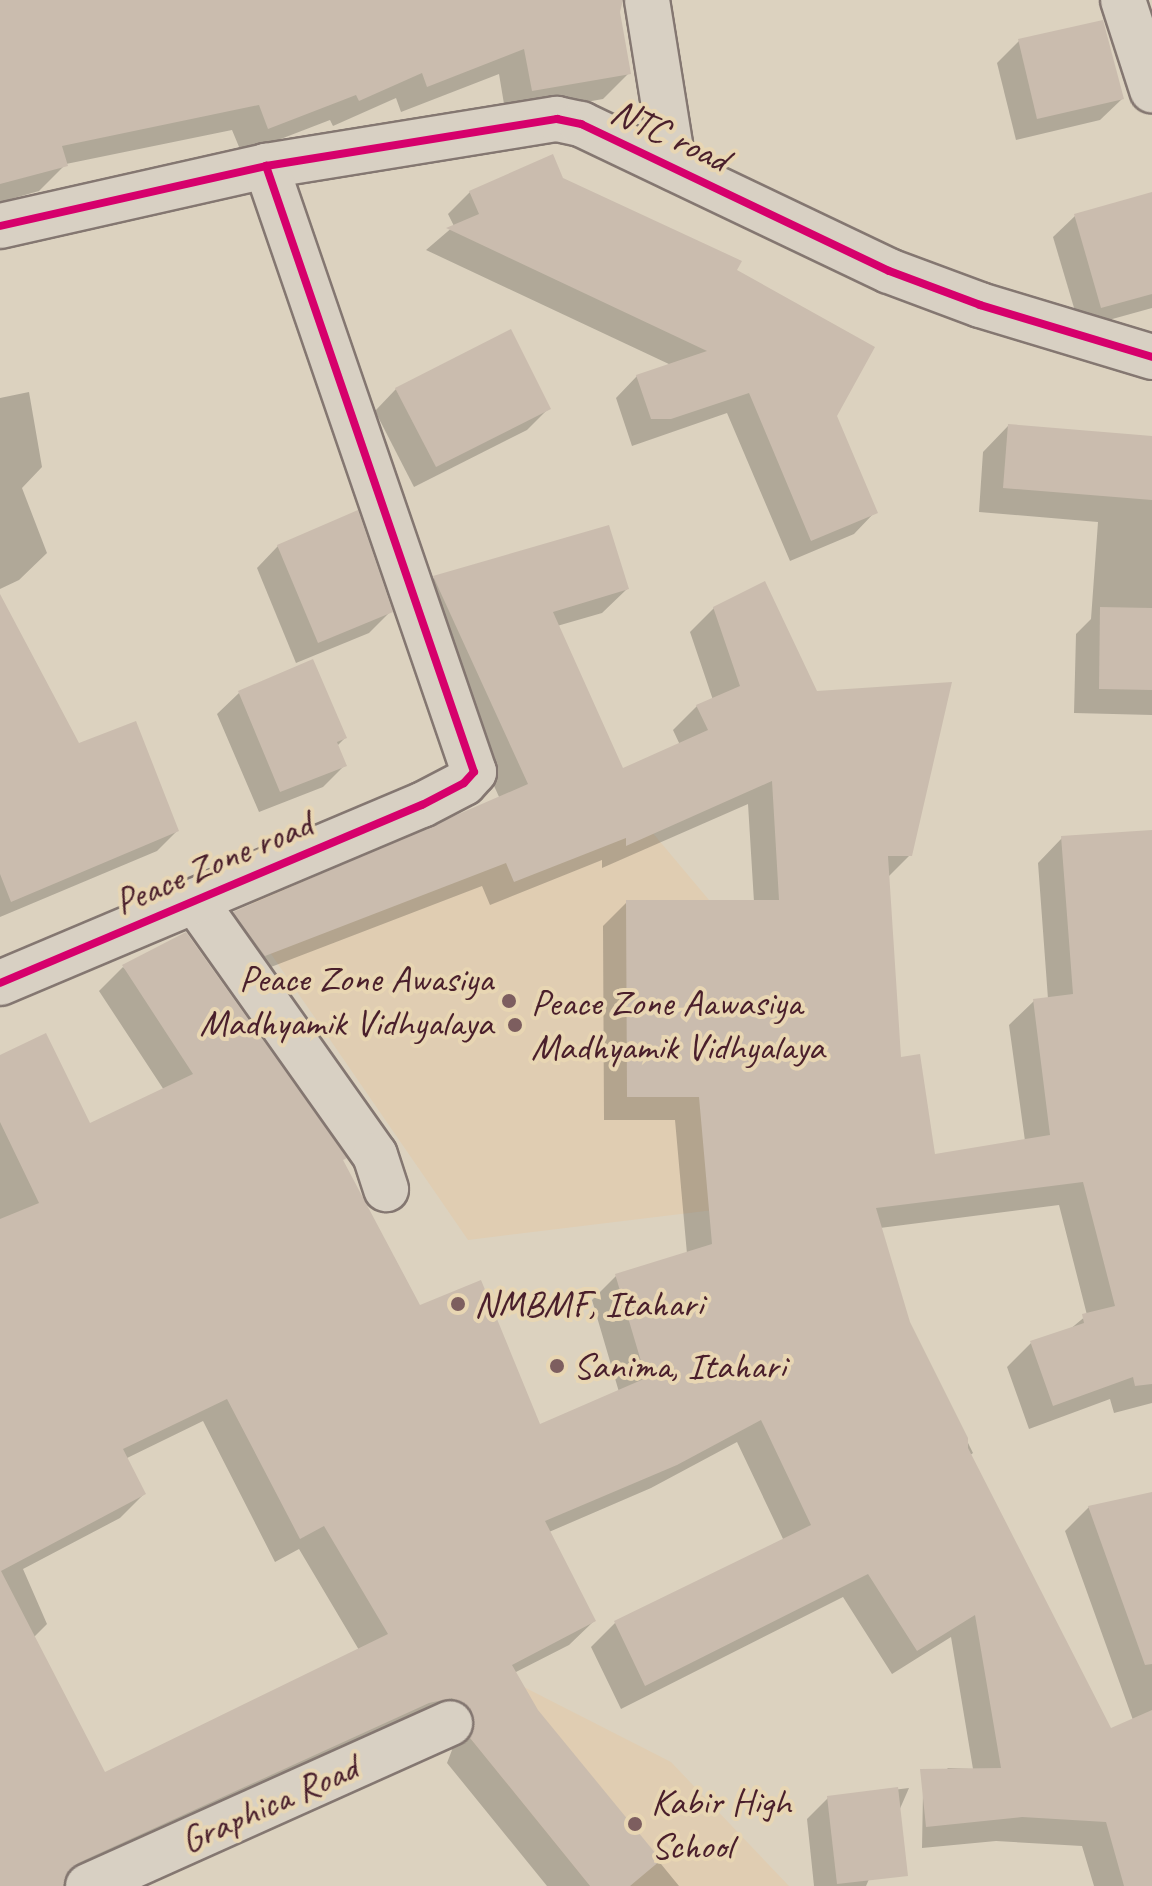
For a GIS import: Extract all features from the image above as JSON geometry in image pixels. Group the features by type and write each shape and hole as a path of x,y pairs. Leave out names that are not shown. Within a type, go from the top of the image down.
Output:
{"street":[{"path":"647,0 674,168"},
{"path":"1123,0 1152,90"},
{"name":"NTC road","path":"0,226 266,166 557,119 581,124 889,271 980,305 1152,357"},
{"name":"Peace Zone road","path":"0,983 422,805 464,783 474,772 266,166"},
{"path":"195,901 375,1155 386,1189"},
{"name":"Graphica Road","path":"88,1886 450,1723"}],"shaded area":[{"name":"Peace Zone Aawasiya Madhyamik Vidhyalaya","path":"599,769 709,900 710,1096 763,1204 468,1240 271,954 248,892"},
{"name":"Kabir High School","path":"516,1683 671,1762 789,1886 590,1886 462,1728"}],"building":[{"path":"0,0 623,0 620,12 631,74 532,91 524,49 427,87 422,73 359,101 356,95 268,129 259,105 62,146 68,166 0,184"},
{"path":"1103,20 1124,99 1037,119 1018,39"},
{"path":"553,154 563,178 742,261 737,270 875,347 837,416 878,513 811,541 749,393 671,419 651,419 636,375 707,351 446,228 479,214 469,191"},
{"path":"1152,192 1152,294 1101,308 1074,214"},
{"path":"511,329 551,409 436,467 395,388"},
{"path":"1008,424 1152,436 1152,500 1003,488"},
{"path":"358,510 393,612 318,643 277,545"},
{"path":"609,525 629,589 553,612 623,768 708,730 696,705 740,686 713,607 765,581 817,691 952,682 912,856 888,856 901,1057 920,1054 935,1154 1050,1135 1033,999 1073,994 1061,836 1152,830 1152,1384 1135,1386 1133,1377 1053,1406 1030,1341 1084,1323 1082,1314 1115,1306 1083,1182 876,1208 910,1322 968,1438 968,1448 1111,1728 1152,1710 1152,1886 1124,1886 1106,1822 1022,1817 926,1827 920,1769 1001,1768 975,1615 917,1651 868,1574 645,1686 614,1621 811,1525 761,1420 677,1465 545,1521 596,1621 512,1665 538,1710 661,1860 630,1886 590,1886 470,1738 472,1712 452,1698 429,1703 78,1863 67,1872 63,1886 0,1886 0,1219 39,1203 0,1122 0,1055 46,1033 90,1123 193,1074 122,965 186,932 347,1158 343,1160 420,1305 481,1280 540,1424 646,1378 615,1274 712,1244 699,1097 627,1097 626,900 779,900 772,781 626,846 626,838 514,882 506,863 265,956 233,912 528,784 433,576","holes":["227,1399 300,1539 324,1526 388,1634 105,1772 1,1571 146,1494 123,1449"]},
{"path":"0,594 79,743 136,721 179,831 11,902 0,874"},
{"path":"1100,607 1152,608 1152,690 1099,689"},
{"path":"313,659 347,738 337,742 347,766 280,792 238,691"},
{"path":"1152,1492 1152,1664 1145,1665 1088,1506"},
{"path":"898,1787 908,1876 837,1884 827,1796"}],"cycle path":[{"path":"0,226 266,166 557,119 581,124 889,271 980,305 1152,357"},
{"path":"0,983 422,805 464,783 474,772 266,166"}],"place":[{"name":"Peace Zone Awasiya Madhyamik Vidhyalaya","path":"509,1001"},
{"name":"Peace Zone Aawasiya Madhyamik Vidhyalaya","path":"515,1025"},
{"name":"NMBMF, Itahari","path":"458,1304"},
{"name":"Sanima, Itahari","path":"557,1366"},
{"name":"Kabir High School","path":"635,1824"}]}
